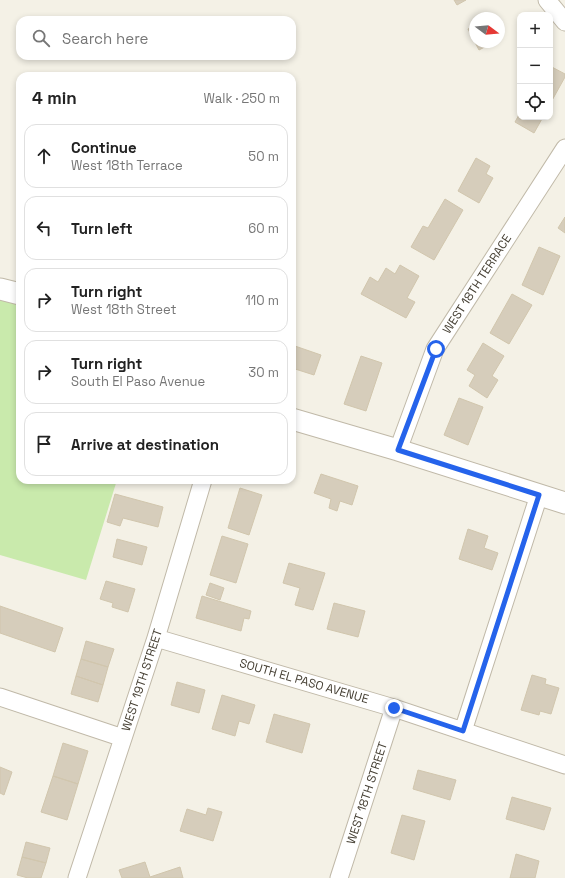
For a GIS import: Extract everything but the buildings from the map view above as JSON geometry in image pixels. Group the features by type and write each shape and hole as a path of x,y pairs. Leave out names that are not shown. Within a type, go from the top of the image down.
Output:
{"street":[{"path":"547,0 565,22"},
{"name":"WEST 18TH TERRACE","path":"398,450 436,349 565,148"},
{"path":"0,289 16,293"},
{"path":"296,420 398,450 565,503"},
{"name":"WEST 19TH STREET","path":"77,878 156,638 202,484"},
{"path":"463,731 539,495"},
{"name":"SOUTH EL PASO AVENUE","path":"156,638 394,708 565,765"},
{"path":"0,697 123,738"},
{"name":"WEST 18TH STREET","path":"339,878 394,708"}],"green space":[{"path":"0,299 16,303 16,484 116,484 86,580 0,555"}],"route":[{"path":"394,708 463,731 539,495 398,450 436,349"}]}
